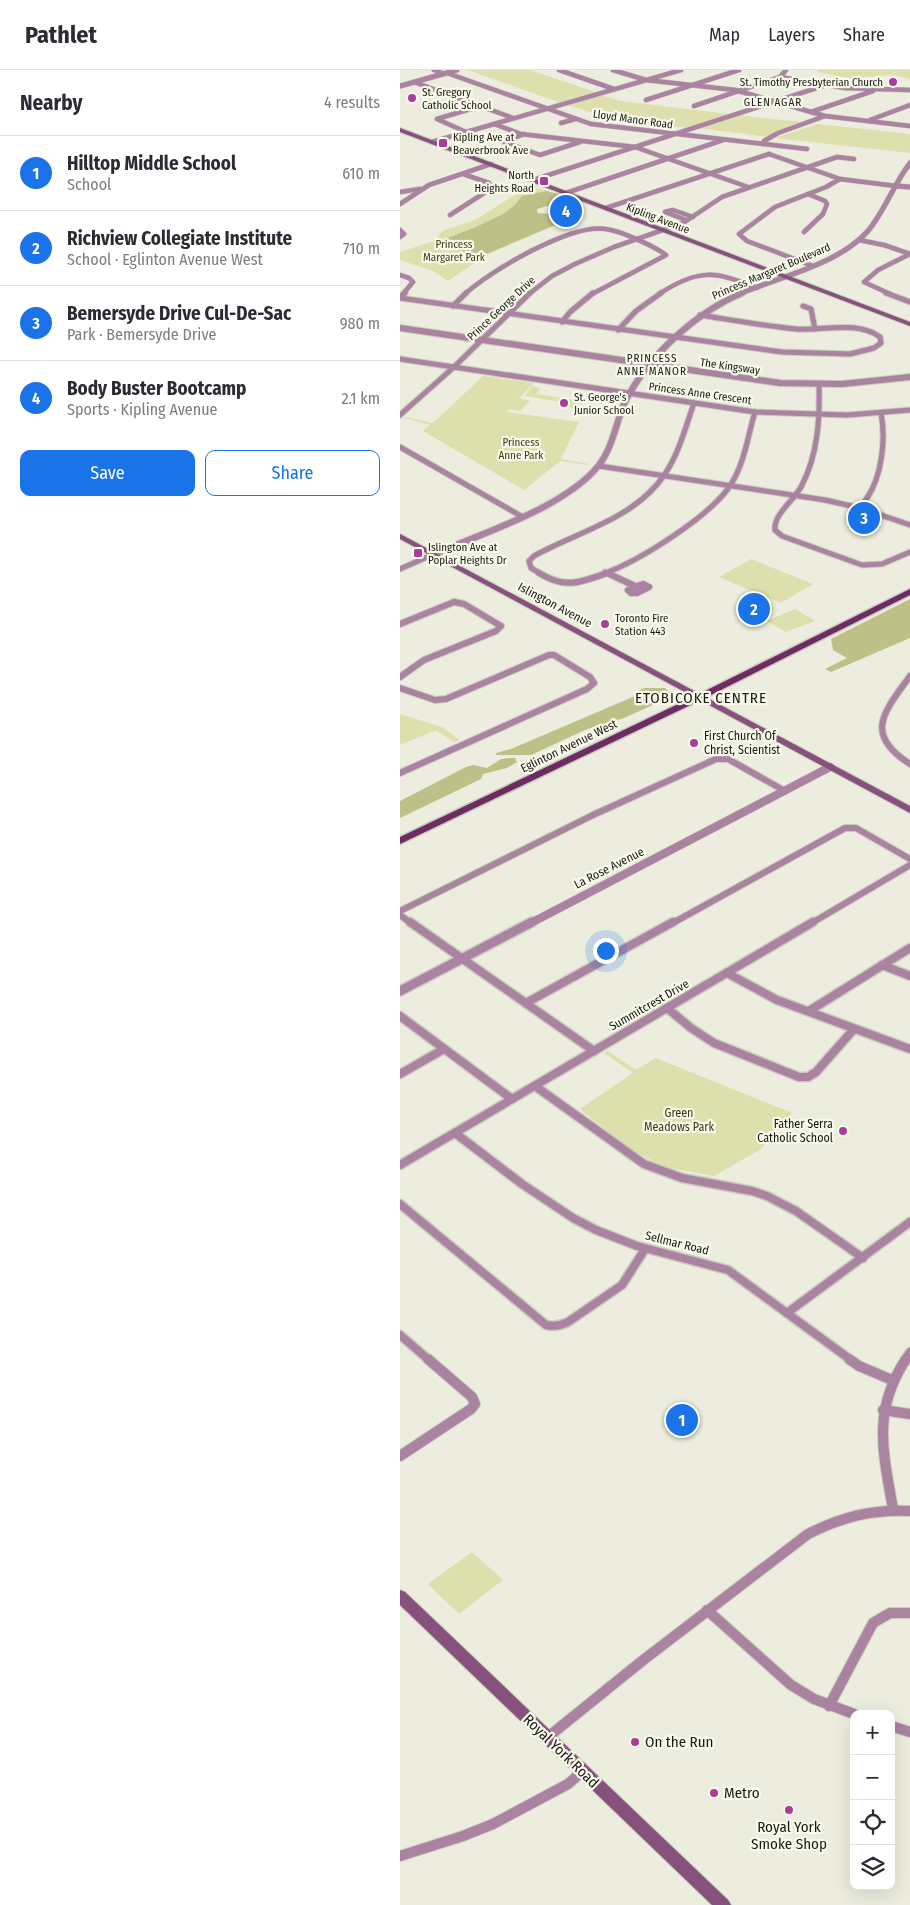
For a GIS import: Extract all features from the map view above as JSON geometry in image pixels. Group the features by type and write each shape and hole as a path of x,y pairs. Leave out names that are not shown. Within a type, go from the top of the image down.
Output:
{"main road":[{"name":"Kipling Avenue","path":"400,130 910,324"},
{"name":"Islington Avenue","path":"400,536 910,810"},
{"name":"Eglinton Avenue West","path":"400,841 700,697 910,592"},
{"name":"Royal York Road","path":"400,1596 723,1905"}],"street":[{"name":"Lloyd Manor Road","path":"434,70 595,125 675,134"},
{"path":"400,86 457,70"},
{"path":"559,70 614,89"},
{"path":"614,70 646,80 739,91 825,116 910,126"},
{"path":"432,142 681,70"},
{"path":"646,100 739,70"},
{"path":"780,77 786,70"},
{"path":"694,106 780,77 826,86 910,90"},
{"path":"400,82 406,84"},
{"path":"414,82 512,118"},
{"path":"533,180 675,134 682,134 826,86"},
{"path":"812,112 877,89"},
{"path":"866,121 910,105"},
{"path":"466,132 437,119 480,106"},
{"path":"768,154 768,150 763,144 764,141 825,116"},
{"path":"561,123 576,119"},
{"path":"494,124 524,134 635,147 748,187"},
{"path":"524,134 504,142 540,155 585,141"},
{"name":"Lloyd Manor Road","path":"682,134 807,149"},
{"path":"566,193 724,140"},
{"path":"606,208 768,154 840,179 910,188"},
{"name":"Prince George Drive","path":"400,415 454,367 538,286 552,276 590,257 686,220 722,197 837,157 854,159"},
{"name":"Princess Margaret Boulevard","path":"434,554 521,516 566,493 599,466 630,393 676,338 700,316 728,300 813,266 836,255 859,240 877,219 910,163"},
{"path":"400,194 422,189 491,164"},
{"path":"450,216 492,188 489,184 463,174"},
{"path":"813,266 747,241 739,234 775,206 831,185 840,179"},
{"path":"400,204 422,189"},
{"path":"400,194 406,199"},
{"path":"804,232 823,214 828,204 808,194"},
{"path":"686,220 665,212 673,210 693,216"},
{"path":"453,306 474,285 496,270 539,247 593,228 602,228 635,240 660,250 666,255 596,292 570,312 562,322"},
{"path":"400,230 404,234 400,237"},
{"path":"859,240 884,245 910,254"},
{"path":"910,254 865,278 864,282 875,289 910,302"},
{"path":"400,275 409,278 413,282 400,298"},
{"path":"618,330 645,303 677,285 702,276 726,276 758,288"},
{"path":"400,298 782,352 809,354 866,352 878,348 881,344 880,337 866,329 848,327 815,329 779,327 700,316"},
{"path":"804,306 811,309 815,329"},
{"name":"The Kingsway","path":"400,328 771,382 819,384 869,382 910,377"},
{"name":"Princess Anne Crescent","path":"400,359 756,412 820,415 910,410"},
{"path":"819,384 820,415 808,471 797,496 773,527 782,536 862,566 882,564 910,552"},
{"path":"694,403 673,461 665,476 632,506 582,535 539,553 529,561 531,568 554,581 565,584 580,583 661,544 693,522 731,486 743,458 756,412"},
{"path":"880,413 883,432 875,481 870,495 850,518 852,522 864,524 882,515"},
{"path":"400,447 521,516"},
{"path":"599,466 797,496 860,508 910,525"},
{"path":"400,569 434,554"},
{"path":"605,572 635,586"},
{"path":"400,624 454,602 464,604 501,626 496,631 424,660 400,677"},
{"path":"400,688 435,700 446,699 549,655 554,655 594,682 587,689 400,773"},
{"path":"910,676 884,717 881,728 881,734 888,748 910,764"},
{"path":"594,1050 462,959 400,913 593,815 716,759 728,759 785,791"},
{"name":"La Rose Avenue","path":"400,991 830,767"},
{"path":"526,1003 845,828 856,828 910,859"},
{"name":"Summitcrest Drive","path":"400,1165 910,865"},
{"path":"809,1011 910,948"},
{"path":"882,965 910,976"},
{"path":"726,973 764,994 910,1049"},
{"path":"667,1008 690,1028 714,1043 799,1077 808,1077 816,1072 854,1029"},
{"path":"400,1016 512,1099"},
{"path":"400,1074 444,1049"},
{"path":"535,1086 644,1164 672,1176 752,1191 767,1196 796,1211 863,1258"},
{"name":"Sellmar Road","path":"455,1132 554,1207 596,1230 645,1249 728,1270 858,1366 892,1380"},
{"path":"400,1204 546,1326 551,1327 568,1322 622,1284 645,1249"},
{"path":"787,1313 910,1222"},
{"path":"400,1335 472,1398 475,1404 400,1456"},
{"path":"893,1509 881,1432 883,1410 892,1380 910,1352"},
{"path":"883,1410 910,1414"},
{"path":"548,1737 707,1610 815,1531 835,1519 860,1513 893,1509 910,1511"},
{"path":"707,1610 791,1685 829,1706 850,1713"},
{"path":"829,1706 873,1623 880,1616 889,1612 910,1613"},
{"path":"895,1727 910,1732"},
{"path":"400,1856 463,1836 493,1824 568,1784 583,1771"}],"green space":[{"path":"468,70 530,70 598,93 561,103"},
{"path":"817,70 910,70 910,79 895,75 848,78 818,72"},
{"path":"600,95 621,101 729,114 689,128 609,118 565,104"},
{"path":"737,115 809,123 768,137 698,128"},
{"path":"817,124 910,134 910,153 775,138"},
{"name":"Princess Margaret Park","path":"536,187 567,198 525,212 556,225 486,255 448,281 433,271 400,260 400,252 434,241 442,231 475,220 518,193"},
{"path":"547,191 558,194 563,198 560,202 537,209 538,213 566,215 555,219 555,225 484,255 446,248 440,241 503,214 514,206 522,196"},
{"name":"Princess Anne Park","path":"483,376 534,383 519,398 530,401 520,411 509,409 506,412 579,422 561,459 589,464 560,461 524,490 423,431 430,425 404,418 433,423"},
{"path":"532,386 541,388 536,394 581,401 573,410 567,403 525,396"},
{"path":"751,559 813,584 781,603 719,577"},
{"path":"910,599 910,638 831,672 825,669 847,658 833,650 831,639"},
{"path":"795,609 815,621 786,632 767,621"},
{"path":"644,688 665,688 673,696 624,718 585,730 531,755 496,755 496,753 511,749 635,696 635,692"},
{"path":"400,714 442,727 460,740 454,742 436,730 400,745"},
{"path":"515,758 517,762 507,768 483,774 481,779 400,818 400,801 466,767 473,765 487,768 501,759"},
{"name":"Green Meadows Park","path":"608,1051 636,1070 656,1058 792,1113 761,1149 714,1176 665,1167 630,1149 580,1109 633,1073 604,1053"},
{"path":"472,1552 503,1580 459,1614 428,1584"}],"place":[{"name":"St. Timothy Presbyterian Church","path":"893,82"},
{"name":"St. Gregory Catholic School","path":"412,98"},
{"name":"Kipling Ave at Beaverbrook Ave","path":"443,143"},
{"name":"North Heights Road","path":"544,181"},
{"name":"Body Buster Bootcamp","path":"566,211"},
{"name":"St. George's Junior School","path":"564,403"},
{"name":"Bemersyde Drive Cul-De-Sac","path":"864,518"},
{"name":"Islington Ave at Poplar Heights Dr","path":"418,553"},
{"name":"Richview Collegiate Institute","path":"754,609"},
{"name":"Toronto Fire Station 443","path":"605,624"},
{"name":"First Church Of Christ, Scientist","path":"694,743"},
{"name":"Father Serra Catholic School","path":"843,1131"},
{"name":"Hilltop Middle School","path":"682,1420"},
{"name":"On the Run","path":"635,1742"},
{"name":"Metro","path":"714,1793"},
{"name":"Royal York Smoke Shop","path":"789,1810"}],"district":[{"name":"GLEN AGAR","path":"773,102"},
{"name":"PRINCESS ANNE MANOR","path":"652,364"},
{"name":"ETOBICOKE CENTRE","path":"701,698"}]}
